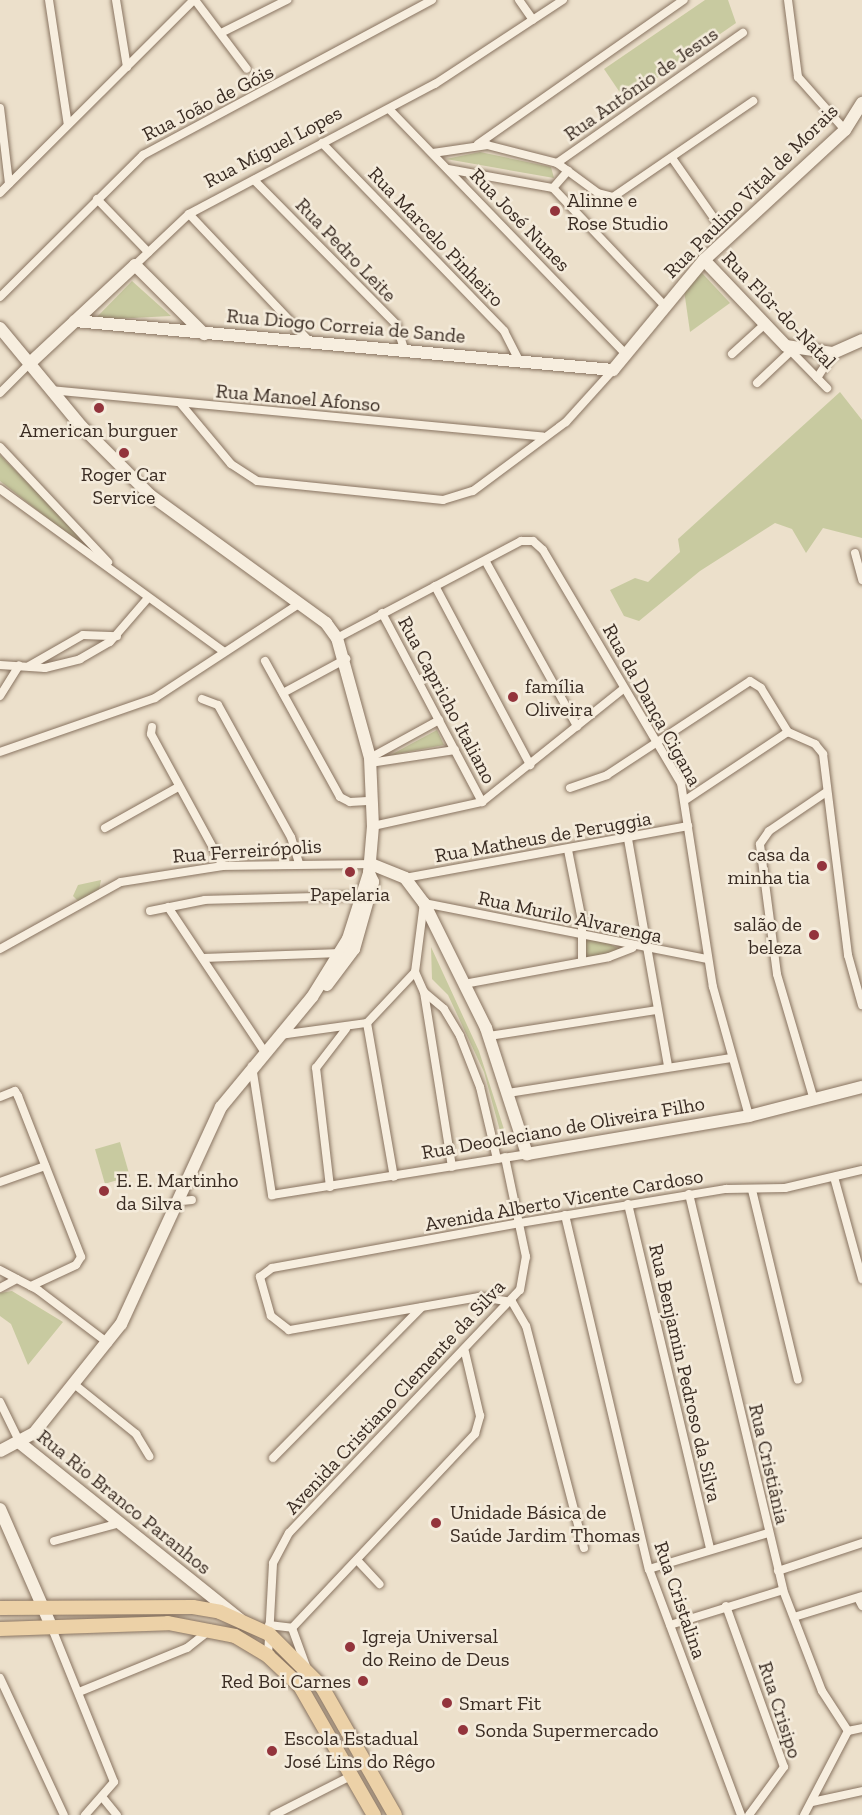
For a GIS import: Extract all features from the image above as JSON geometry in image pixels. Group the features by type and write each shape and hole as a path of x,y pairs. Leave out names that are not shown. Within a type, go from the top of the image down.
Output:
{"main road":[{"path":"0,1608 173,1606 241,1619 269,1630 306,1666 395,1815"},
{"path":"0,1629 168,1623 212,1629 268,1656 300,1686 374,1815"}],"street":[{"path":"49,0 68,125"},
{"path":"116,0 127,67"},
{"path":"0,193 194,0 223,32 247,69"},
{"path":"223,32 287,0"},
{"name":"Rua João de Góis","path":"0,297 97,199 149,151 432,0"},
{"path":"519,0 533,20"},
{"name":"Rua Miguel Lopes","path":"29,364 189,214 389,110 563,0"},
{"path":"433,153 478,144 684,0"},
{"path":"788,0 798,77 845,130"},
{"name":"Rua Antônio de Jesus","path":"557,163 743,33"},
{"path":"478,144 557,163 613,197 753,101"},
{"name":"Rua Paulino Vital de Morais","path":"613,370 704,260 845,130 862,102"},
{"path":"0,108 9,183"},
{"name":"Rua José Nunes","path":"389,110 626,354"},
{"name":"Rua Marcelo Pinheiro","path":"322,143 504,332 518,359"},
{"path":"672,158 718,224"},
{"path":"448,169 553,188 665,306"},
{"path":"553,188 568,171"},
{"name":"Rua Pedro Leite","path":"254,180 396,324 404,349"},
{"path":"97,199 148,252"},
{"path":"189,214 308,340"},
{"name":"Rua Flôr-do-Natal","path":"704,260 827,388"},
{"path":"135,265 204,334"},
{"path":"173,332 186,316"},
{"name":"Rua Diogo Correia de Sande","path":"75,321 173,332 308,340 518,359 613,370"},
{"path":"732,354 765,324"},
{"path":"0,328 50,390 150,495 300,603 337,638 346,659 370,761 373,826 370,868 341,954 312,997"},
{"path":"757,383 788,349 833,353 862,340"},
{"path":"817,378 833,353"},
{"path":"0,393 29,364"},
{"path":"182,404 231,464 257,481 443,500 465,496 574,415 613,370"},
{"name":"Rua Manoel Afonso","path":"50,390 543,437"},
{"path":"0,447 118,573"},
{"path":"0,489 223,651"},
{"name":"Rua da Dança Cigana","path":"337,638 382,613 486,562 521,541 538,545 687,799 687,826 708,959 730,1058 749,1116"},
{"path":"855,553 862,580"},
{"path":"486,562 577,726"},
{"path":"435,586 530,765"},
{"path":"0,665 29,666 80,659 117,636 148,598"},
{"path":"0,752 145,703 223,651 264,631 300,603"},
{"name":"Rua Capricho Italiano","path":"382,613 482,802"},
{"path":"29,666 83,634 117,636"},
{"path":"283,693 346,659"},
{"path":"265,661 340,797 350,802 372,801"},
{"path":"0,696 19,665"},
{"path":"570,788 607,775 750,681 761,688 788,732 821,748 825,793 848,954 862,1005"},
{"path":"373,826 482,802 623,689"},
{"path":"202,699 218,705 291,837 299,863"},
{"path":"370,761 439,720"},
{"path":"152,728 178,787 223,866"},
{"path":"687,799 788,732"},
{"path":"370,761 455,750"},
{"path":"105,828 178,787"},
{"path":"814,1101 777,974 760,844 769,831 825,793"},
{"name":"Rua Matheus de Peruggia","path":"405,878 628,839 687,826"},
{"path":"628,839 656,1010 668,1066"},
{"path":"568,850 582,934 582,961"},
{"name":"Rua Ferreirópolis","path":"0,949 121,882 223,866 299,863 370,868"},
{"path":"370,868 405,878 424,903 489,1036 527,1154"},
{"path":"0,1451 20,1443 108,1343 187,1200 221,1107 264,1051 312,997 342,969 354,949 373,882 370,868"},
{"path":"150,911 205,900 360,896"},
{"path":"424,903 416,972 424,992 452,1167"},
{"name":"Rua Murilo Alvarenga","path":"424,903 582,934 632,948 708,959"},
{"path":"168,907 264,1051"},
{"path":"464,984 582,961 632,948"},
{"path":"203,958 341,954"},
{"path":"279,1035 346,1029 367,1023 416,972"},
{"name":"Avenida Cristiano Clemente da Silva","path":"268,1656 273,1563 289,1533 512,1302 525,1272 520,1223 480,1087 460,1036 444,1009 424,992"},
{"path":"489,1036 656,1010"},
{"path":"367,1023 394,1177"},
{"path":"330,1187 316,1068 346,1029"},
{"path":"508,1093 730,1058"},
{"name":"Rua Deocleciano de Oliveira Filho","path":"252,1066 269,1192 279,1196 749,1116 862,1088"},
{"path":"0,1096 15,1091 80,1251 76,1265 31,1286"},
{"path":"0,1182 45,1166"},
{"name":"Avenida Alberto Vicente Cardoso","path":"422,1307 282,1329 271,1316 260,1277 272,1268 565,1215 689,1194 752,1190 834,1178 862,1170"},
{"path":"834,1178 862,1279"},
{"path":"752,1190 798,1380"},
{"name":"Rua Cristiânia","path":"689,1194 783,1590 822,1691 848,1731"},
{"name":"Rua Benjamin Pedroso da Silva","path":"628,1204 710,1549"},
{"name":"Rua Cristalina","path":"565,1215 649,1569 741,1815"},
{"path":"851,1237 862,1237"},
{"path":"0,1270 31,1286 108,1343"},
{"path":"0,1288 17,1279"},
{"path":"273,1458 422,1307 479,1297 512,1302 526,1326 584,1548"},
{"path":"269,1630 292,1628 475,1434 480,1416 465,1352"},
{"path":"74,1384 136,1434 150,1456"},
{"name":"Rua Rio Branco Paranhos","path":"0,1402 20,1443 116,1524 241,1619"},
{"path":"0,1509 44,1608 112,1776 112,1788 85,1815"},
{"path":"54,1541 116,1524"},
{"path":"649,1569 768,1533"},
{"path":"778,1570 862,1543"},
{"path":"357,1560 379,1584"},
{"path":"670,1625 783,1590"},
{"path":"794,1617 860,1597 862,1606"},
{"name":"Rua Crisipo","path":"726,1606 784,1767 749,1815"},
{"path":"292,1628 306,1666"},
{"path":"79,1692 187,1648 212,1629"},
{"path":"0,1678 64,1815"},
{"path":"804,1815 848,1731 862,1728"},
{"path":"273,1815 351,1776"},
{"path":"812,1802 862,1791"},
{"path":"103,1798 117,1815"}],"green space":[{"path":"705,0 728,0 736,23 625,100 604,69"},
{"path":"480,152 551,167 554,178 446,159"},
{"path":"702,273 730,303 690,332 684,290 691,278"},
{"path":"132,281 171,316 94,320"},
{"path":"840,392 862,420 862,538 823,528 806,553 792,529 775,523 700,571 639,621 624,616 610,590 635,578 648,582 680,552 678,539"},
{"path":"0,455 74,529 84,547 0,481"},
{"path":"437,730 444,745 391,755 409,745"},
{"path":"101,880 99,890 79,902 73,896 78,885"},
{"path":"585,937 606,942 621,950 585,958"},
{"path":"431,947 479,1051 509,1145 503,1142 484,1072 448,995 432,979"},
{"path":"120,1142 130,1177 105,1184 95,1149"},
{"path":"12,1291 63,1322 28,1365 11,1324 0,1316 0,1293"}],"place":[{"name":"Alinne e Rose Studio","path":"555,211"},
{"name":"American burguer","path":"99,408"},
{"name":"Roger Car Service","path":"124,453"},
{"name":"família Oliveira","path":"513,697"},
{"name":"casa da minha tia","path":"822,866"},
{"name":"Papelaria","path":"350,872"},
{"name":"salão de beleza","path":"814,935"},
{"name":"E. E. Martinho da Silva","path":"104,1191"},
{"name":"Unidade Básica de Saúde Jardim Thomas","path":"436,1523"},
{"name":"Igreja Universal do Reino de Deus","path":"350,1647"},
{"name":"Red Boi Carnes","path":"363,1681"},
{"name":"Smart Fit","path":"447,1703"},
{"name":"Sonda Supermercado","path":"463,1730"},
{"name":"Escola Estadual José Lins do Rêgo","path":"272,1751"}]}
